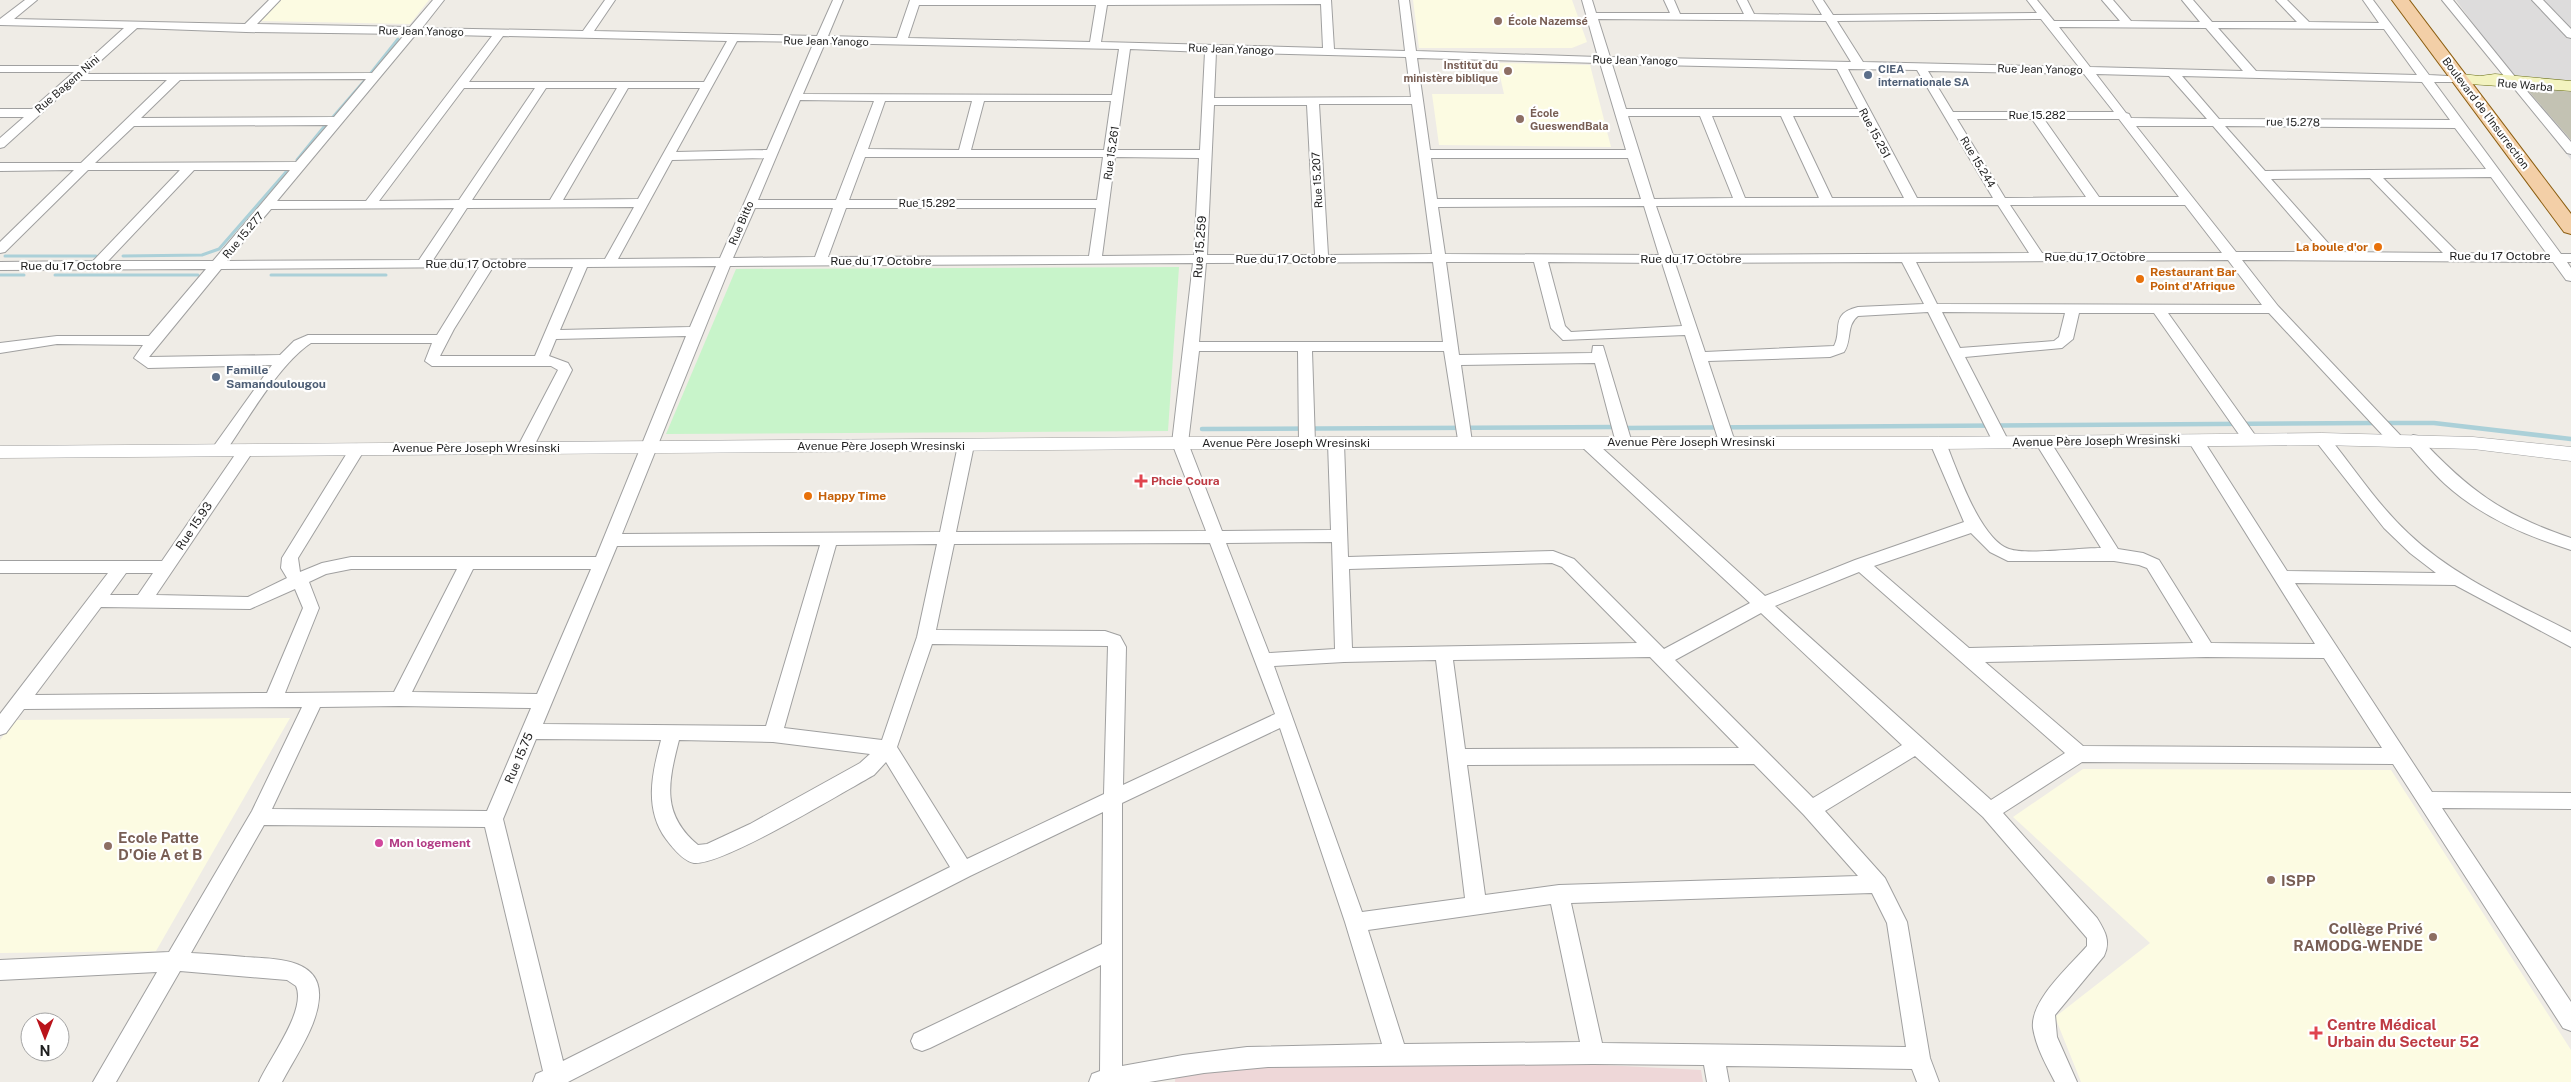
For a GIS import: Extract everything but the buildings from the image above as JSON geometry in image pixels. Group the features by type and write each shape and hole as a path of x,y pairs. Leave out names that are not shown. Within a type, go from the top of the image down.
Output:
{"main road":[{"name":"Boulevard de l'Insurrection","path":"2400,0 2571,199"},
{"name":"Boulevard de l'Insurrection","path":"2414,0 2571,228"},
{"name":"Rue Warba","path":"2470,80 2514,82 2571,90"},
{"path":"2514,82 2571,86"}],"street":[{"path":"2,22 32,0"},
{"path":"246,29 275,0"},
{"name":"Rue 15.277","path":"284,360 148,363 142,361 141,358 153,341 439,0"},
{"path":"586,35 610,0"},
{"name":"Rue Bitto","path":"648,447 770,154 838,0"},
{"path":"1404,0 1464,442"},
{"path":"1587,0 1604,60 1622,113 1632,154 1724,433"},
{"path":"1669,0 1676,16"},
{"path":"1742,0 1750,16"},
{"path":"1818,0 1858,64"},
{"path":"2032,0 2127,119 2187,201 2273,309 2392,431 2454,484 2499,514 2538,534 2571,544"},
{"path":"2108,0 2129,25"},
{"path":"2187,0 2253,75"},
{"path":"2281,0 2306,25"},
{"path":"2368,0 2493,173 2565,257 2571,277"},
{"path":"2447,0 2571,150"},
{"path":"2537,0 2571,35"},
{"path":"901,42 915,1 1326,1 1329,52"},
{"path":"1095,45 1102,1"},
{"path":"1592,16 2049,20 2129,25 2388,26"},
{"name":"Rue Jean Yanogo","path":"2,22 246,29 1095,45 1604,60 1858,64 2470,80"},
{"name":"Rue Bagem Nini","path":"0,144 134,25"},
{"path":"370,204 500,33"},
{"path":"609,264 734,39"},
{"name":"Rue 15.261","path":"1095,260 1125,46"},
{"name":"Rue 15.259","path":"1180,443 1200,260 1210,49"},
{"name":"Rue 15.251","path":"1840,64 1912,201"},
{"name":"Rue 15.244","path":"1920,66 2001,201 2038,257"},
{"path":"0,69 178,76 375,76"},
{"path":"2172,72 2212,121 2332,256"},
{"path":"0,249 178,76"},
{"path":"554,204 625,84"},
{"path":"461,85 708,85"},
{"path":"423,264 543,85"},
{"path":"796,97 1118,98"},
{"path":"820,261 881,97"},
{"path":"964,153 979,97"},
{"path":"1208,102 1417,100"},
{"name":"Rue 15.207","path":"1313,102 1322,259"},
{"path":"1622,113 1864,112"},
{"path":"0,113 35,113"},
{"path":"1705,113 1740,201"},
{"path":"1786,113 1827,201"},
{"name":"Rue 15.282","path":"1949,115 2035,115 2127,119"},
{"path":"2035,115 2094,200"},
{"name":"rue 15.278","path":"2127,119 2457,124"},
{"path":"131,122 338,121"},
{"path":"860,153 1205,154"},
{"path":"669,156 770,154"},
{"path":"1424,154 1632,154"},
{"path":"0,167 300,166"},
{"path":"96,266 190,167"},
{"path":"2260,175 2493,173"},
{"path":"2373,174 2453,256"},
{"path":"1431,203 2187,201"},
{"path":"268,205 642,203"},
{"name":"Rue 15.292","path":"749,204 1104,204"},
{"name":"Rue du 17 Octobre","path":"0,266 1438,258 2565,257"},
{"path":"1907,258 1995,431"},
{"path":"1540,259 1558,328 1568,336 1596,337 1689,330"},
{"path":"488,264 442,339 432,360 553,361 563,366 565,370 525,448"},
{"path":"540,361 581,264"},
{"path":"1698,357 1830,352 1839,348 1843,342 1842,328 1847,316 1852,313 1931,308 2273,309"},
{"path":"1954,353 2057,345 2066,339 2074,309"},
{"path":"2158,309 2243,430"},
{"path":"550,335 695,331"},
{"path":"1596,337 1621,433"},
{"path":"219,450 284,360 300,341 308,339 442,339"},
{"path":"0,348 17,344 57,340 153,341"},
{"path":"0,362 17,344"},
{"path":"1192,347 1305,347 1600,358"},
{"path":"1305,347 1307,433"},
{"name":"Avenue Père Joseph Wresinski","path":"0,452 1180,443 1307,433 1336,443 1586,442 1621,433 1724,433 1938,443 1995,431 2043,442 2195,439 2243,430 2322,439 2392,431 2473,443 2571,454"},
{"path":"2195,439 2329,651 2563,997 2571,1021"},
{"path":"2322,439 2395,530 2416,550 2457,579 2571,640"},
{"path":"1586,442 1916,746 1990,811 2090,925 2097,937 2097,949 2046,1010 2042,1018 2044,1028 2066,1082"},
{"path":"2043,442 2113,555"},
{"path":"1180,443 1214,535 1265,660 1355,922 1396,1054"},
{"path":"1336,443 1338,536 1344,655"},
{"path":"1938,443 1973,525 1996,549 2012,556 2113,555 2141,558 2153,564 2206,650"},
{"path":"672,733 660,787 662,814 669,832 681,845 694,854 709,854 757,830 867,769 888,748 926,637 966,445"},
{"name":"Rue 15.75","path":"494,819 612,540 648,447"},
{"path":"273,700 310,608 307,594 290,573 288,564 290,558 357,449"},
{"name":"Rue 15.93","path":"143,601 246,450"},
{"path":"1265,660 1344,655 1658,654 1763,604 1861,564 1973,525"},
{"path":"612,540 1214,535 1338,536"},
{"path":"774,734 830,538"},
{"path":"1340,564 1562,559 1658,654 1756,756 1811,809 1878,884 1898,922 1919,1058 1928,1082"},
{"path":"399,699 468,562"},
{"path":"96,601 250,603 322,569 351,563 602,563"},
{"path":"1861,564 1968,655 2079,754"},
{"path":"0,567 166,567"},
{"path":"0,728 122,567"},
{"path":"2284,577 2457,579"},
{"path":"926,637 1105,638 1114,641 1117,647 1113,799 1113,949 1106,1081 1161,1075 1221,1060 1268,1056 1593,1053 1919,1058"},
{"path":"1968,655 2206,650 2329,651"},
{"path":"1444,655 1476,906"},
{"path":"20,702 399,699 543,701"},
{"path":"104,1082 173,961 259,817 314,700"},
{"path":"259,817 494,819 552,1080 963,870 1285,717"},
{"path":"530,732 774,734 888,748"},
{"path":"1811,809 1916,746"},
{"path":"888,748 963,870"},
{"path":"1990,811 2079,754 2399,756"},
{"path":"1457,758 1756,756"},
{"path":"2428,800 2570,802"},
{"path":"1355,922 1559,894 1878,884"},
{"path":"1559,894 1593,1053"},
{"path":"922,1041 1113,949"},
{"path":"0,970 173,961 289,970 304,978 309,989 308,1002 302,1020 270,1082"},
{"path":"1713,1056 1718,1082"}],"shaded area":[{"path":"281,0 429,0 410,24 261,21"},
{"name":"École Nazemsé","path":"1413,0 1572,0 1587,42 1572,48 1419,48"},
{"path":"2456,0 2571,0 2571,160"},
{"name":"École GueswendBala","path":"1497,63 1590,65 1611,147 1439,145 1432,94 1504,94"},
{"path":"2525,87 2571,92 2571,140"},
{"name":"Ecole Patte D'Oie A et B","path":"290,718 156,951 0,953 0,740 15,720"},
{"name":"ISPP","path":"2083,769 2391,770 2571,1050 2571,1082 2081,1082 2055,1017 2150,943 2013,817"},
{"path":"1403,1055 1701,1070 1703,1082 1175,1082 1176,1071"}],"green space":[{"path":"1179,267 1168,431 666,434 736,269"}],"waterway":[{"path":"371,73 398,39"},
{"path":"333,117 366,79"},
{"path":"297,160 328,122"},
{"path":"123,256 202,255 219,249 286,172"},
{"path":"5,256 96,256"},
{"path":"0,275 24,275"},
{"path":"55,275 198,275"},
{"path":"271,275 386,275"},
{"path":"1624,428 2376,423"},
{"path":"2383,423 2434,423 2571,439"},
{"path":"1202,429 1616,427"}],"place":[{"name":"École Nazemsé","path":"1498,21"},
{"name":"Institut du ministère biblique","path":"1508,71"},
{"name":"CIEA internationale SA","path":"1868,75"},
{"name":"École GueswendBala","path":"1520,119"},
{"name":"La boule d'or","path":"2378,247"},
{"name":"Restaurant Bar Point d'Afrique","path":"2140,279"},
{"name":"Famille Samandoulougou","path":"216,377"},
{"name":"Phcie Coura","path":"1141,481"},
{"name":"Happy Time","path":"808,496"},
{"name":"Mon logement","path":"379,843"},
{"name":"Ecole Patte D'Oie A et B","path":"108,846"},
{"name":"ISPP","path":"2271,880"},
{"name":"Collège Privé RAMODG-WENDE","path":"2433,937"},
{"name":"Centre Médical Urbain du Secteur 52","path":"2316,1033"}]}
